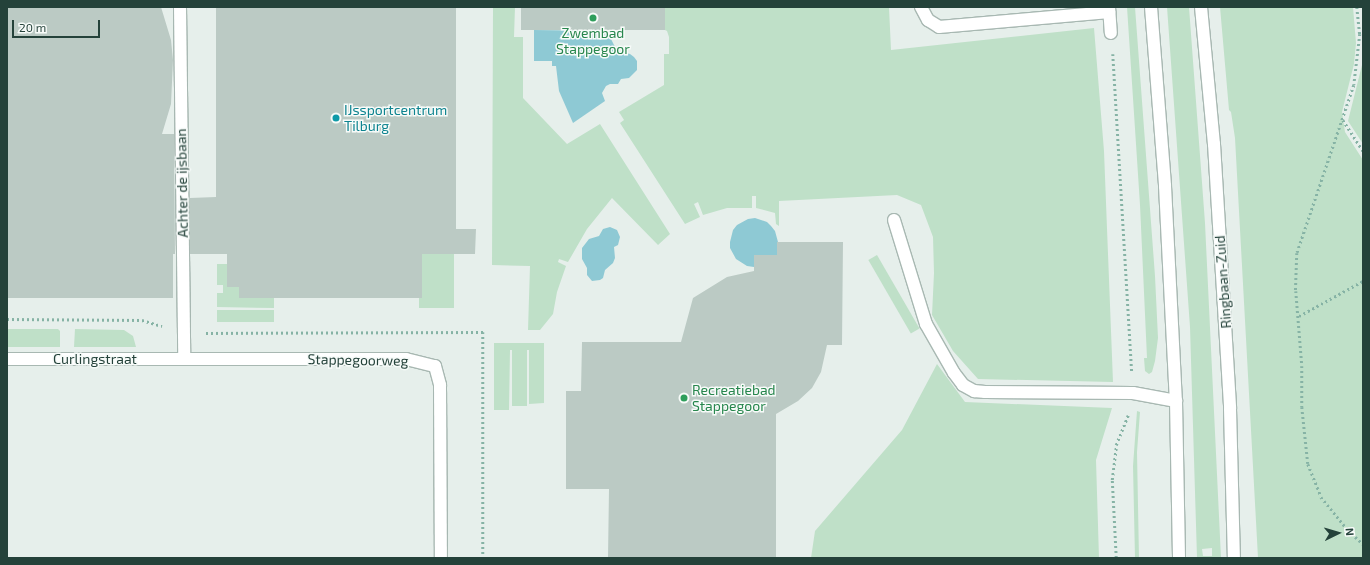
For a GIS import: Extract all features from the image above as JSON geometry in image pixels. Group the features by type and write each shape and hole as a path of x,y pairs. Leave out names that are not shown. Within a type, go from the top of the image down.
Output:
{"street":[{"name":"Achter de ijsbaan","path":"180,7 184,358"},
{"path":"921,7 928,20 939,27 1109,10 1112,33"},
{"path":"1151,7 1165,186 1176,401 1179,558"},
{"name":"Ringbaan-Zuid","path":"1201,7 1214,144 1230,401 1234,558"},
{"path":"894,220 926,324 963,385 974,391 985,392 1133,393 1176,401"},
{"name":"Curlingstraat","path":"7,359 184,358"},
{"name":"Stappegoorweg","path":"184,358 406,359 434,366 440,385 441,558"}],"path":[{"path":"1357,7 1360,34 1354,85 1297,253 1296,291 1302,366 1302,407 1308,464 1321,496 1348,530 1363,544"},
{"path":"1112,33 1133,393 1127,419 1116,445 1113,473 1116,558"},
{"path":"1343,120 1363,151"},
{"path":"1299,316 1363,281"},
{"path":"483,488 484,558"}],"green space":[{"path":"493,7 515,7 514,37 523,37 523,98 567,144 600,124 670,234 658,245 612,198 587,229 568,262 559,259 558,262 566,266 557,292 553,314 540,330 528,330 530,266 492,265"},
{"path":"665,7 889,7 891,50 1094,28 1104,151 1113,382 978,379 953,351 932,315 934,273 933,237 921,205 897,195 779,201 779,226 776,224 775,213 756,208 756,196 752,196 752,208 727,208 703,215 698,202 694,204 700,217 685,224 620,123 624,120 619,112 664,85 664,54 669,54 669,37 667,31 665,30"},
{"path":"1127,7 1135,7 1155,276 1158,338 1155,361 1152,372 1149,374 1145,371 1144,358 1147,358 1140,205"},
{"path":"1167,7 1189,7 1205,223 1221,558 1197,558 1190,327","holes":["1212,548 1212,556 1203,556 1202,549"]},
{"path":"1220,7 1353,7 1356,43 1354,64 1342,112 1345,132 1363,160 1363,558 1258,558 1235,138 1231,112 1229,110"},
{"path":"1363,61 1363,144 1348,121"},
{"path":"419,254 454,254 454,308 419,308"},
{"path":"877,255 920,329 911,334 868,260"},
{"path":"217,264 227,264 227,287 274,287 274,308 217,307 217,293 223,293 223,285 217,285"},
{"path":"217,310 274,310 274,322 217,322"},
{"path":"7,329 58,329 60,331 60,347 7,347"},
{"path":"75,329 124,330 133,336 136,347 74,347"},
{"path":"494,343 544,343 544,403 529,404 529,350 527,350 527,406 512,406 512,350 510,350 509,410 494,410"},
{"path":"937,364 965,402 1112,408 1096,460 1099,558 811,558 815,531 902,430"},
{"path":"1137,411 1140,412 1137,452 1139,558 1135,558 1133,466"}],"water":[{"path":"534,30 611,31 611,39 615,47 621,52 630,54 634,57 637,61 637,70 629,78 621,79 618,84 610,84 606,86 602,93 605,101 573,123 559,91 556,66 552,66 552,61 534,61"},
{"path":"755,218 767,222 771,226 775,231 778,242 777,255 754,255 754,267 747,266 736,259 730,248 730,242 733,230 737,225 748,219"},
{"path":"610,227 617,230 620,237 618,245 614,247 615,258 613,263 605,270 603,278 592,281 587,275 587,268 582,259 582,248 589,239 599,236 603,229"}],"building":[{"path":"7,7 161,7 171,40 173,60 171,104 162,134 174,134 175,254 173,254 173,298 7,298"},
{"name":"IJssportcentrum Tilburg","path":"216,7 456,7 456,229 476,229 475,254 422,254 422,298 239,298 239,287 227,287 227,254 190,254 190,198 216,197"},
{"name":"Zwembad Stappegoor","path":"521,7 665,7 665,30 521,30"},
{"name":"Recreatiebad Stappegoor","path":"777,242 843,242 842,345 827,345 821,372 812,388 798,401 776,414 776,558 608,558 609,489 566,489 566,391 581,391 582,342 681,342 693,298 727,277 754,271 754,255 777,255"}],"place":[{"name":"Zwembad Stappegoor","path":"593,18"},
{"name":"IJssportcentrum Tilburg","path":"336,118"},
{"name":"Recreatiebad Stappegoor","path":"684,398"}]}
